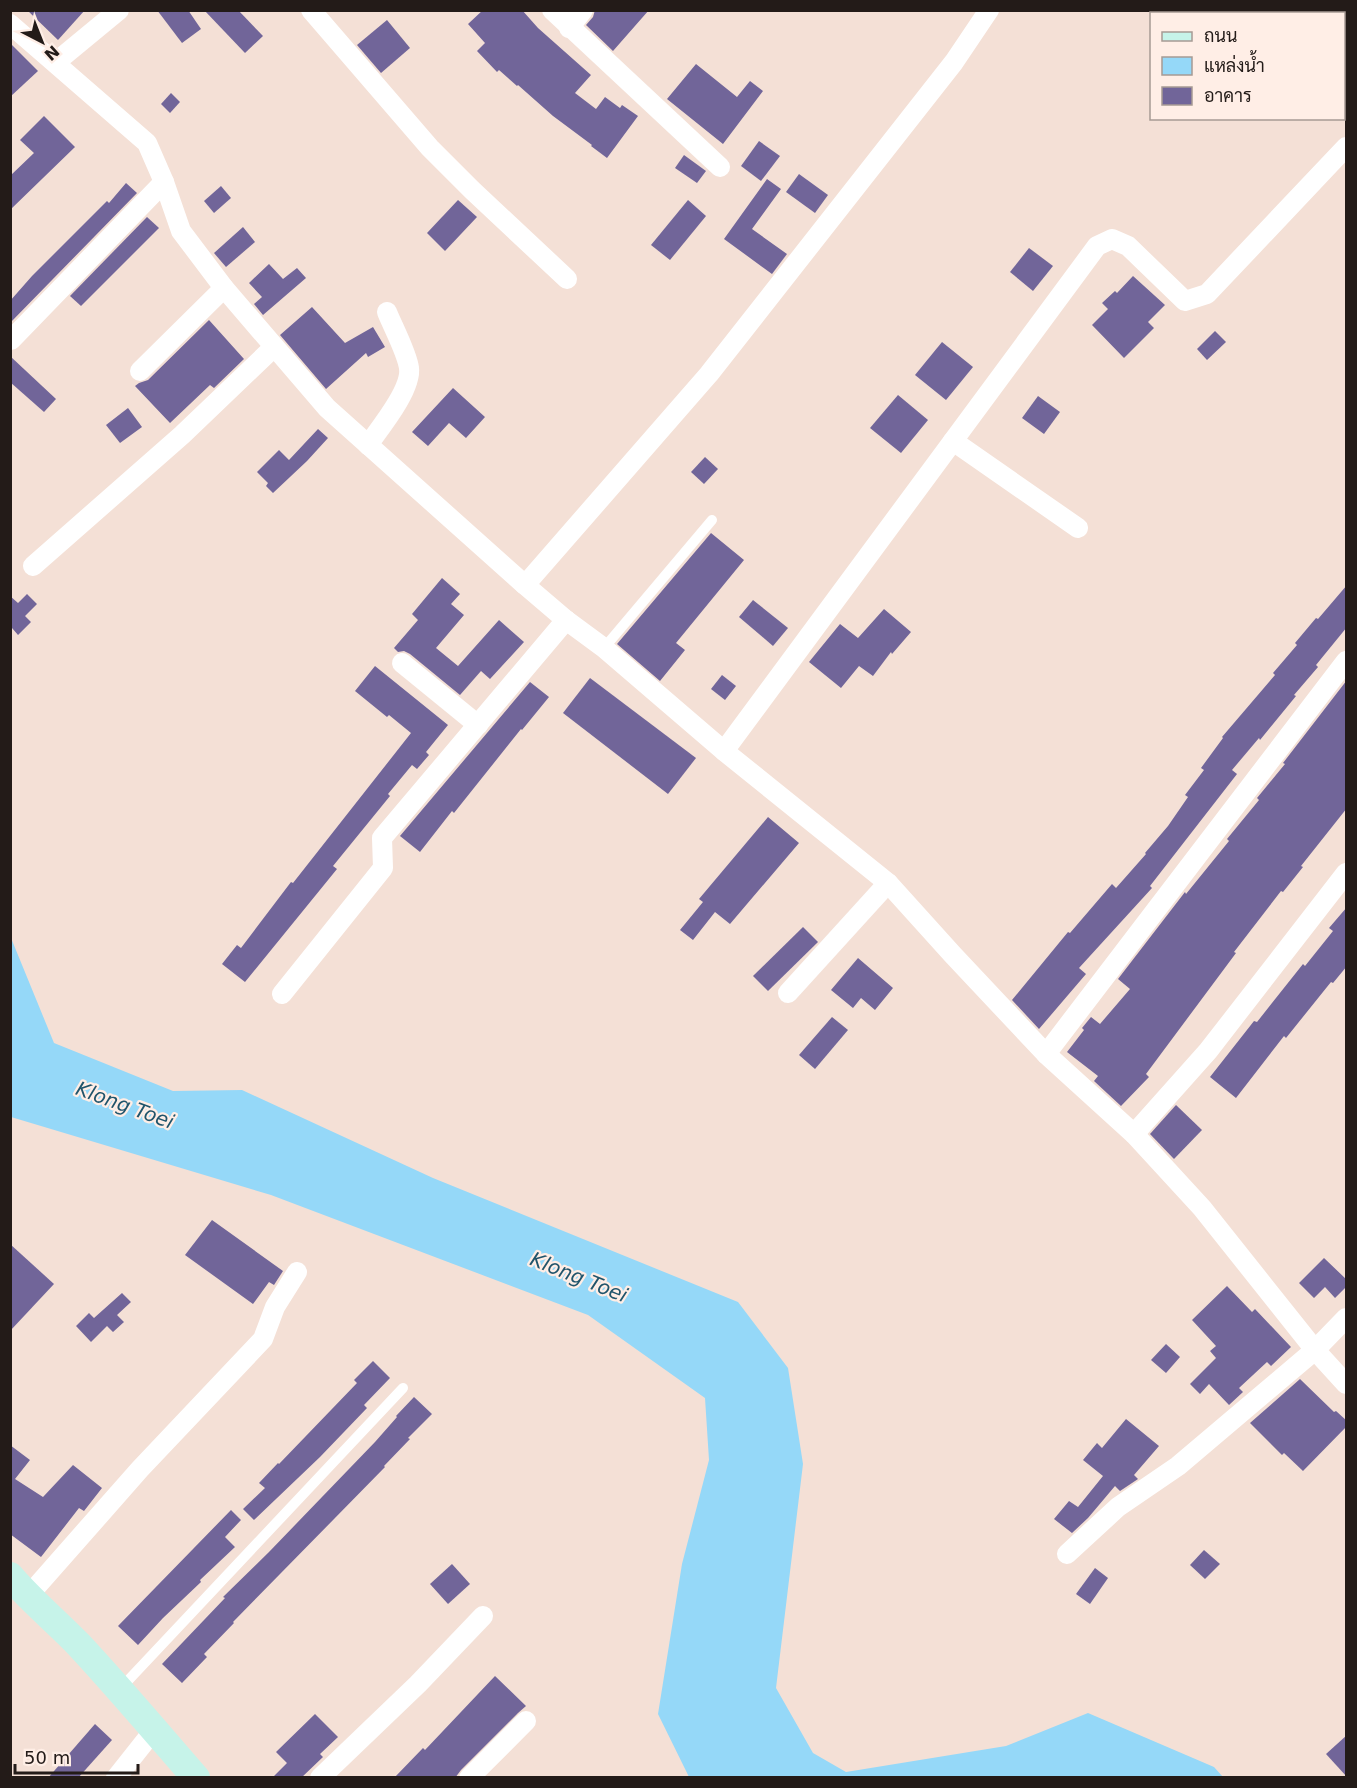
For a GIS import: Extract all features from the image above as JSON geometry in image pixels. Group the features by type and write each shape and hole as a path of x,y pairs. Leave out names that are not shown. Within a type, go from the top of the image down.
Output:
{"street":[{"path":"56,62 119,10"},
{"path":"311,10 430,148 567,279"},
{"path":"552,10 720,167"},
{"path":"569,28 583,10"},
{"path":"525,585 709,374 954,62 989,10"},
{"path":"10,24 147,143 164,182 180,231 224,288 327,408 566,620 604,648 724,751 888,883 1046,1054 1134,1134 1202,1208 1315,1350 1347,1384"},
{"path":"724,751 1097,246 1112,239 1128,246 1185,301 1207,294 1347,147"},
{"path":"11,340 164,182"},
{"path":"140,371 224,288"},
{"path":"368,445 405,388 410,370 387,312"},
{"path":"33,566 182,435 274,347"},
{"path":"953,441 1078,528"},
{"path":"282,994 383,868 382,838 566,620"},
{"path":"1046,1054 1347,661"},
{"path":"402,663 478,725"},
{"path":"1134,1134 1208,1051 1347,873"},
{"path":"788,993 888,883"},
{"path":"196,1778 120,1689 18,1590 140,1469 263,1339 275,1307 297,1272"},
{"path":"1067,1554 1118,1507 1178,1466 1315,1350 1347,1318"},
{"path":"320,1778 418,1684 483,1616"},
{"path":"469,1778 526,1721"},
{"path":"116,1778 154,1730"}],"lane":[{"path":"604,648 712,520"},
{"path":"120,1689 403,1388"}],"water":[{"name":"Klong Toei","path":"11,938 54,1043 173,1091 242,1090 433,1178 738,1302 788,1368 803,1464 776,1688 813,1753 846,1772 1006,1746 1088,1713 1214,1767 1223,1777 689,1777 658,1714 682,1564 709,1460 705,1398 588,1315 271,1195 11,1117"}],"building":[{"path":"27,10 85,10 58,40"},
{"path":"157,10 188,10 201,29 182,43"},
{"path":"204,10 238,10 263,36 245,53"},
{"path":"483,10 522,10 538,28 591,75 575,93 596,109 605,97 620,108 622,105 638,116 607,158 499,70 497,72 477,51 485,43 468,24"},
{"path":"595,10 649,10 613,51 586,25 593,17"},
{"path":"387,20 410,48 381,73 357,45"},
{"path":"10,43 38,71 10,97"},
{"path":"696,64 737,97 750,81 763,91 723,144 667,99"},
{"path":"171,93 180,102 170,113 161,104"},
{"path":"44,116 75,147 10,210 10,176 34,153 20,140"},
{"path":"759,141 780,156 761,181 741,166"},
{"path":"684,155 706,171 697,183 675,168"},
{"path":"799,174 828,195 815,213 786,192"},
{"path":"767,179 781,189 752,229 787,254 772,274 724,239"},
{"path":"126,183 137,193 10,323 10,301 107,201 109,203"},
{"path":"221,186 231,198 214,213 204,201"},
{"path":"458,200 477,217 445,251 427,233"},
{"path":"688,200 706,216 670,260 651,245"},
{"path":"147,217 159,228 81,306 70,296"},
{"path":"243,227 255,242 226,267 214,253"},
{"path":"1029,248 1053,266 1033,291 1010,272"},
{"path":"269,264 283,279 297,268 306,278 263,315 254,304 262,297 249,283"},
{"path":"1133,276 1165,305 1148,322 1154,328 1124,358 1092,325 1108,309 1102,303 1115,291 1117,293"},
{"path":"312,307 345,343 373,327 385,347 368,357 366,353 326,389 280,335"},
{"path":"209,320 244,359 214,388 210,385 170,423 135,386 148,380"},
{"path":"1215,331 1226,342 1207,360 1197,349"},
{"path":"942,342 973,367 946,400 915,375"},
{"path":"10,356 56,399 44,412 10,382"},
{"path":"453,388 485,417 466,438 449,423 428,446 412,432"},
{"path":"898,395 928,420 901,453 870,428"},
{"path":"1038,396 1060,412 1044,434 1022,418"},
{"path":"128,408 142,427 120,443 106,425"},
{"path":"318,429 328,438 273,493 266,486 268,483 257,472 279,450 289,460"},
{"path":"705,457 718,469 704,484 691,472"},
{"path":"711,533 744,560 676,643 685,650 660,681 617,644"},
{"path":"442,578 460,594 451,604 464,615 436,648 458,666 499,620 524,642 490,679 481,671 460,695 410,654 404,651 398,652 394,648 418,620 412,614"},
{"path":"1347,585 1347,627 1316,665 1318,667 1294,695 1296,696 1232,770 1237,774 1150,886 1152,888 1079,968 1086,974 1039,1029 1012,1000 1068,932 1070,933 1112,884 1116,888 1146,854 1188,797 1185,795 1204,770 1201,768 1222,737 1275,675 1273,673 1297,645 1295,643"},
{"path":"27,594 37,604 25,616 31,622 18,635 12,628 10,630 10,596 18,603"},
{"path":"753,600 788,628 773,646 739,617"},
{"path":"884,609 911,632 892,654 891,652 873,676 859,666 841,688 809,662 840,624 858,638"},
{"path":"375,666 448,725 426,752 429,755 417,769 412,765 388,794 390,796 333,866 337,869 245,982 222,964 237,945 241,948 411,733 355,691"},
{"path":"722,675 736,686 725,700 711,689"},
{"path":"590,678 696,758 668,794 563,713"},
{"path":"1347,680 1347,808 1301,866 1303,867 1283,892 1281,891 1234,952 1236,953 1146,1074 1149,1077 1121,1106 1094,1081 1098,1076 1067,1052 1091,1017 1100,1024 1130,989 1118,979 1185,892 1186,894 1229,841 1227,839 1259,800 1257,798"},
{"path":"530,682 549,697 420,852 400,836"},
{"path":"768,817 799,843 730,924 715,912 693,940 680,930 703,902 699,899"},
{"path":"1347,907 1347,966 1333,983 1331,982 1286,1038 1284,1036 1236,1098 1210,1077 1254,1021 1257,1022 1303,964 1305,966 1333,931 1329,928"},
{"path":"803,927 818,942 768,991 753,976"},
{"path":"858,958 893,988 875,1010 861,998 853,1008 831,990"},
{"path":"832,1017 848,1030 815,1069 799,1055"},
{"path":"1176,1105 1202,1130 1174,1159 1150,1134"},
{"path":"212,1220 283,1271 274,1285 269,1282 253,1304 185,1255"},
{"path":"10,1244 54,1284 10,1331"},
{"path":"1324,1258 1347,1280 1347,1286 1335,1298 1325,1287 1314,1298 1299,1283"},
{"path":"1227,1286 1252,1312 1255,1309 1291,1347 1271,1366 1267,1362 1239,1388 1243,1392 1229,1405 1209,1384 1200,1394 1190,1384 1216,1358 1210,1351 1216,1346 1192,1320"},
{"path":"122,1293 131,1302 117,1315 124,1322 113,1332 107,1326 91,1342 76,1326 89,1313 94,1318"},
{"path":"1166,1344 1180,1357 1166,1373 1151,1360"},
{"path":"373,1361 390,1378 364,1405 367,1408 254,1520 243,1509 265,1488 259,1483 357,1383 354,1380"},
{"path":"1300,1379 1334,1412 1336,1411 1347,1421 1347,1426 1303,1471 1284,1453 1282,1455 1250,1423"},
{"path":"414,1397 432,1414 408,1438 410,1439 385,1467 233,1622 204,1654 207,1657 182,1683 162,1664 225,1598 223,1597 375,1442"},
{"path":"1126,1419 1159,1446 1134,1475 1138,1479 1120,1491 1115,1486 1072,1533 1054,1519 1069,1501 1078,1507 1103,1476 1083,1460 1097,1443 1102,1448"},
{"path":"10,1445 30,1460 15,1479 43,1497 73,1465 102,1488 84,1511 79,1508 41,1557 10,1534"},
{"path":"231,1510 241,1520 225,1537 235,1547 138,1645 118,1626"},
{"path":"1204,1550 1220,1564 1205,1579 1190,1565"},
{"path":"452,1564 470,1584 448,1604 430,1584"},
{"path":"1095,1568 1108,1578 1090,1604 1076,1594"},
{"path":"495,1676 526,1706 455,1778 394,1778 423,1748 425,1750"},
{"path":"315,1714 338,1737 320,1754 323,1757 301,1778 272,1778 287,1763 276,1752"},
{"path":"95,1724 112,1740 78,1778 48,1778"},
{"path":"1347,1735 1347,1777 1326,1754"}]}
